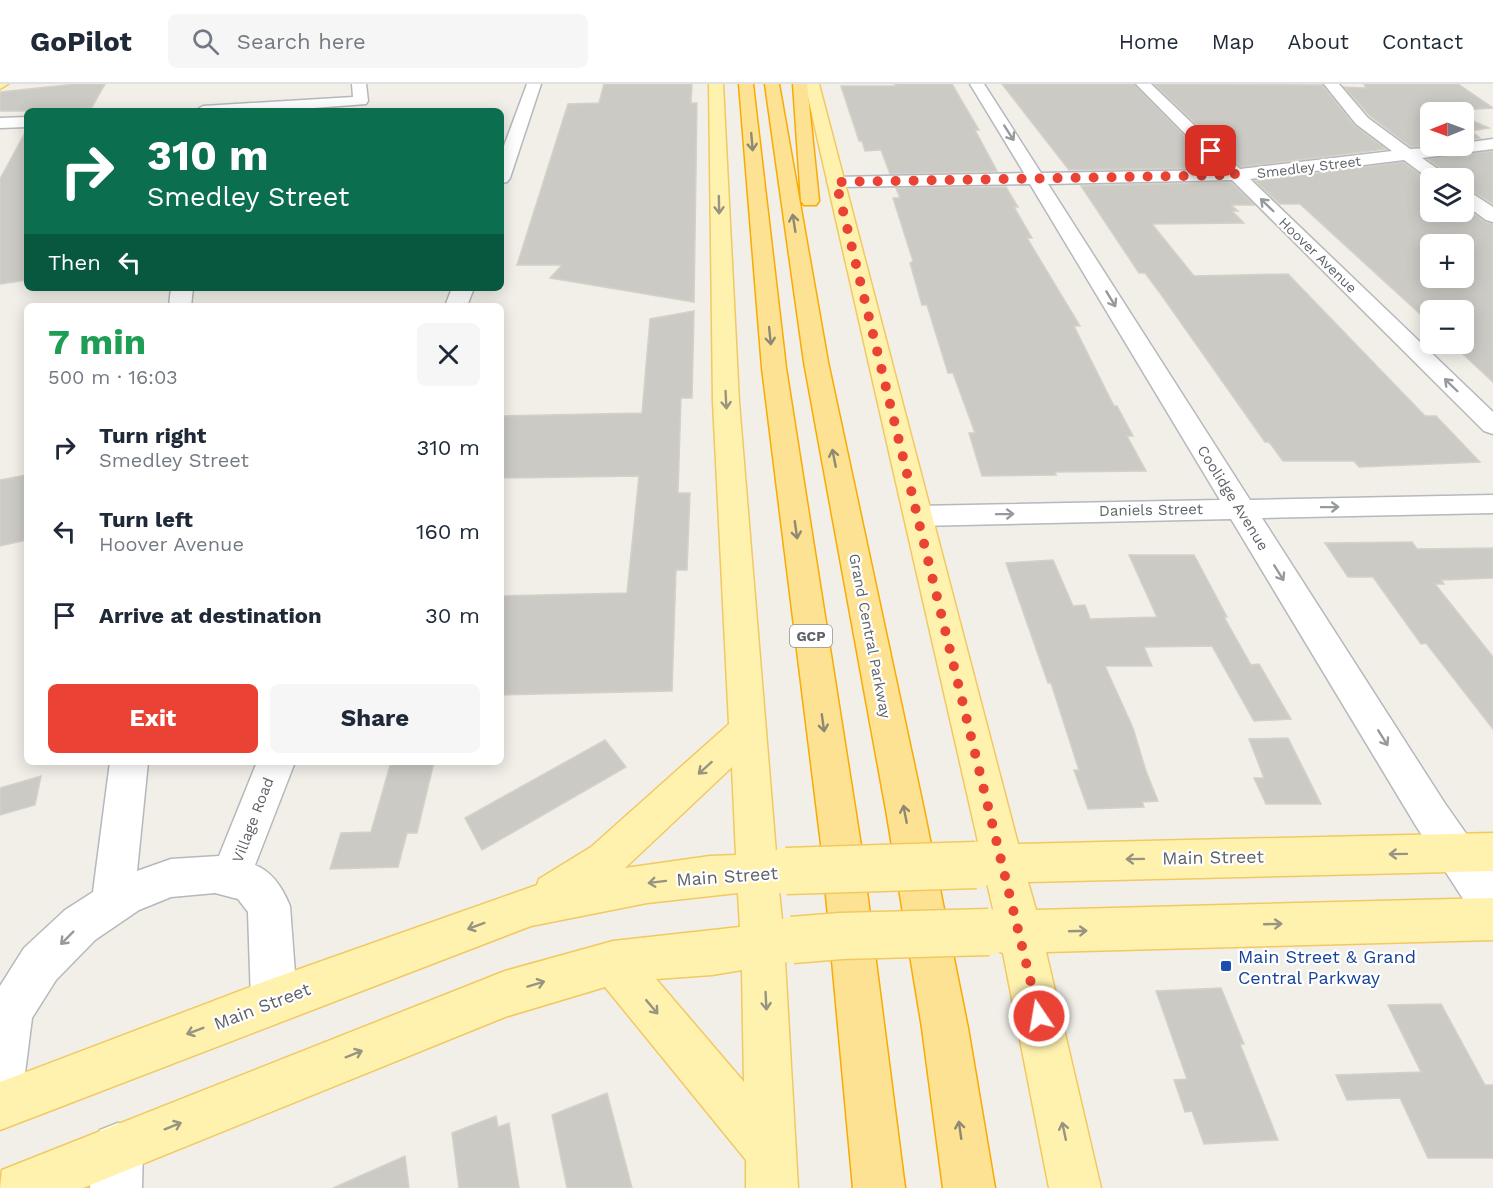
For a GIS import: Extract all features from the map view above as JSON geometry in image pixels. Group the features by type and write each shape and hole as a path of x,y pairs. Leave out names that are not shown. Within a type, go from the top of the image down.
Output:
{"highway":[{"name":"GCP","path":"746,84 774,368 842,852 879,1188"},
{"name":"Grand Central Parkway","path":"772,84 830,437 934,970 969,1188"},
{"path":"800,84 811,205 806,302"}],"main road":[{"path":"716,84 723,340 748,729 771,872 776,941 765,986 772,1170"},
{"path":"812,84 918,516 1005,932 1075,1188"},
{"path":"531,906 605,860 748,729"},
{"name":"Main Street","path":"0,1106 531,906 647,883 771,872 989,864 1475,852"},
{"path":"20,1188 117,1168 505,994 613,963 654,957 712,953 776,941 841,936 1493,919"},
{"path":"613,963 772,1170"}],"street":[{"path":"250,108 361,101 359,84"},
{"path":"504,169 534,84"},
{"name":"Coolidge Avenue","path":"977,84 1038,179 1240,509 1475,852 1493,908"},
{"name":"Hoover Avenue","path":"1143,84 1493,426"},
{"path":"1331,84 1354,114 1425,168"},
{"path":"0,123 24,122"},
{"name":"Smedley Street","path":"836,182 1236,175 1493,144"},
{"path":"1474,203 1493,216"},
{"name":"Daniels Street","path":"918,516 1493,504"},
{"path":"113,903 129,765"},
{"name":"Village Road","path":"230,878 275,765"},
{"path":"0,1081 10,1011 40,964 80,925 125,895 171,878 215,874 251,883 269,906 274,1001"}],"building":[{"path":"76,84 105,84 92,107 84,108 24,108 24,111 0,111 0,92"},
{"path":"604,84 692,84 691,103 697,103 694,302 550,278 562,265 517,265 568,104 599,103"},
{"path":"895,84 952,84 979,130 975,130 997,171 890,174 881,150 865,151 862,141 859,141 841,86 896,86"},
{"path":"1002,84 1134,84 1216,168 1069,170"},
{"path":"1154,84 1322,85 1354,125 1386,149 1241,167"},
{"path":"1364,84 1458,84 1493,108 1474,109 1474,102 1420,102 1420,147 1411,147 1370,116 1344,87 1366,88"},
{"path":"1474,121 1489,128 1474,130"},
{"path":"24,135 24,280 0,284 0,179"},
{"path":"1493,151 1493,204 1474,192 1474,168 1440,168 1428,159 1474,156 1474,153"},
{"path":"1403,162 1420,174 1420,222 1474,222 1474,214 1485,222 1493,224 1493,382 1463,354 1474,354 1474,300 1420,300 1420,314 1300,204 1280,204 1255,181"},
{"path":"1231,182 1254,205 1231,205 1238,211 1232,211 1244,223 1152,224 1194,276 1288,274 1425,416 1436,416 1480,462 1359,467 1354,461 1283,461 1269,442 1265,442 1145,273 1139,273 1081,186"},
{"path":"1006,187 1018,207 1014,207 1032,238 1027,238 1080,326 1074,326 1114,406 1117,406 1133,436 1127,436 1146,471 982,476 969,433 975,433 953,373 948,373 927,305 922,305 910,263 913,261 893,198 900,198 896,188"},
{"path":"694,311 692,398 681,398 678,493 690,493 687,570 676,570 672,691 504,695 504,596 627,593 639,476 504,478 504,416 642,413 650,319"},
{"path":"24,476 24,541 0,546 0,480"},
{"path":"1412,542 1417,549 1493,548 1493,578 1441,580 1444,584 1435,584 1493,657 1493,729 1426,643 1421,644 1373,577 1348,577 1325,543"},
{"path":"1129,555 1194,555 1227,617 1224,617 1251,665 1259,664 1291,719 1254,721 1212,646 1144,647 1152,666 1105,666 1133,728 1158,801 1142,802 1144,807 1088,809 1074,770 1079,770 1051,683 1048,683 1006,563 1053,560 1073,606 1085,605 1090,619 1157,617"},
{"path":"1288,738 1321,804 1266,804 1254,778 1264,778 1249,739"},
{"path":"605,740 626,767 482,850 465,818"},
{"path":"390,765 433,765 417,833 407,833 398,867 330,869 341,833 371,832"},
{"path":"41,776 35,805 0,815 0,788"},
{"path":"1221,988 1244,1044 1240,1044 1278,1140 1204,1144 1192,1111 1185,1112 1174,1080 1187,1079 1156,991"},
{"path":"1441,1004 1485,1085 1493,1085 1493,1158 1428,1158 1400,1098 1347,1100 1336,1075 1421,1072 1388,1005"},
{"path":"607,1093 632,1188 567,1188 552,1115"},
{"path":"496,1116 498,1127 509,1123 519,1188 459,1188 452,1133"},
{"path":"405,1156 409,1188 333,1188"}],"place":[{"name":"Main Street & Grand Central Parkway","path":"1226,966"}],"route":[{"path":"1039,1016 836,182 1236,175 1211,151"}]}
